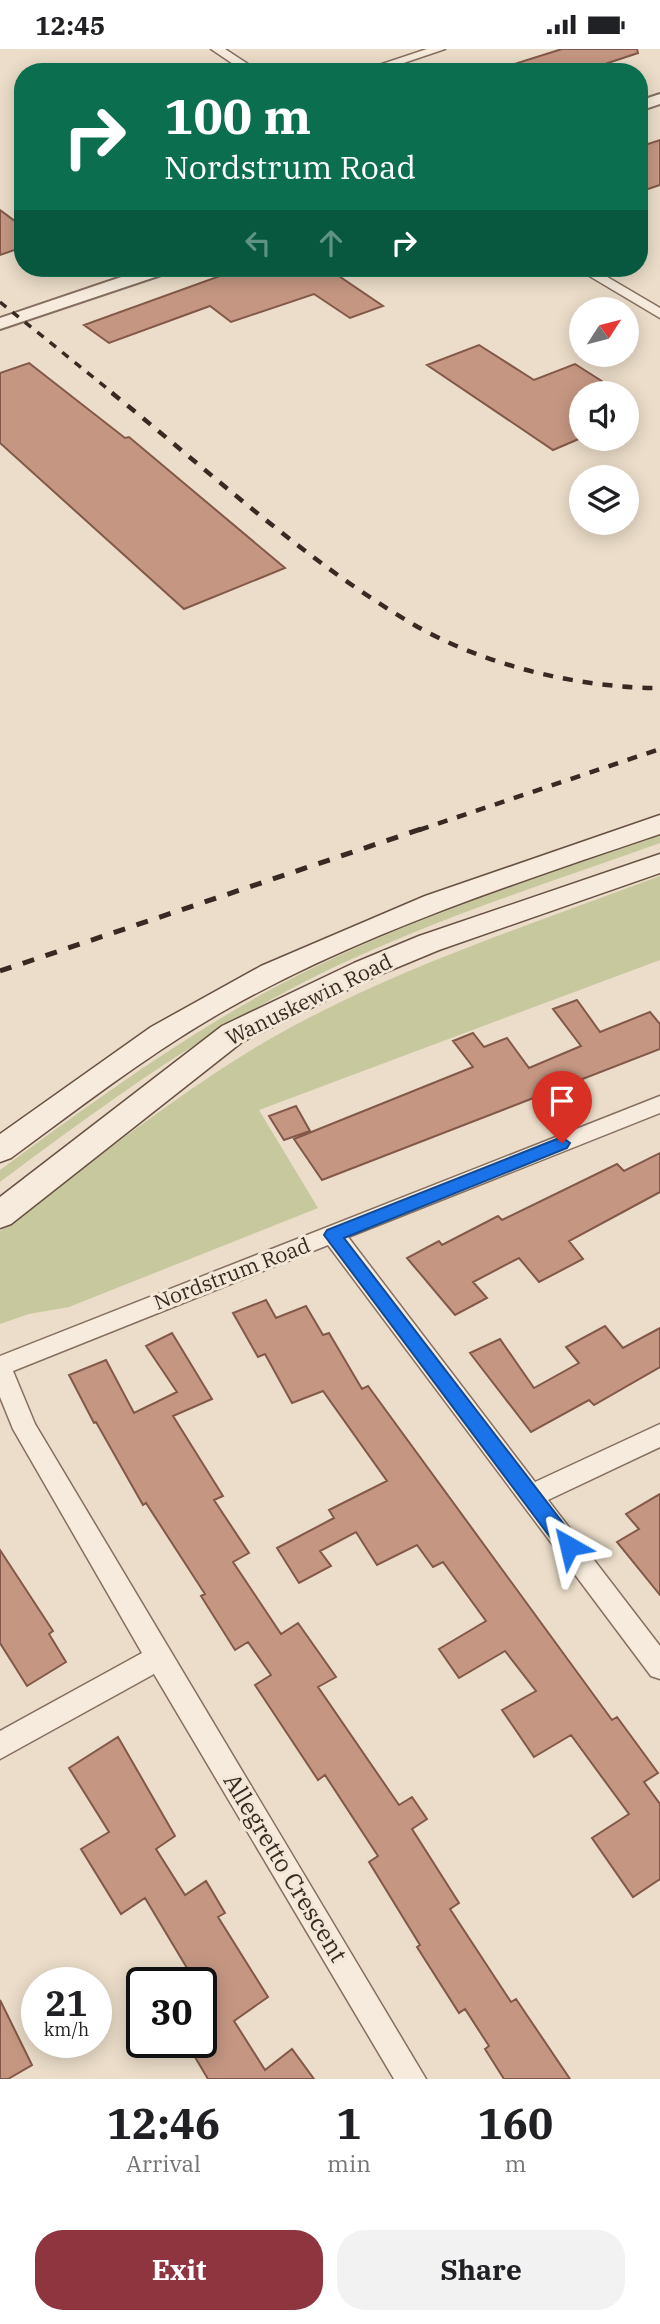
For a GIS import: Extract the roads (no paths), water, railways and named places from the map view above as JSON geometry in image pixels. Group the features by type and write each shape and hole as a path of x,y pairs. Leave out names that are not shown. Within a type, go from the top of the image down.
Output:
{"main road":[{"name":"Wanuskewin Road","path":"0,1150 153,1039 220,999 305,957 420,908 660,824"},
{"name":"Wanuskewin Road","path":"0,1215 232,1034 364,970 429,943 660,863"}],"street":[{"path":"217,49 240,63"},
{"path":"393,63 439,49"},
{"path":"0,324 138,277"},
{"path":"598,277 660,314"},
{"name":"Nordstrum Road","path":"159,1657 25,1429 0,1367 660,1104"},
{"path":"333,1235 660,1667"},
{"path":"531,1496 660,1435"},
{"path":"0,1746 159,1657"},
{"name":"Allegretto Crescent","path":"159,1657 411,2079"}],"railway":[{"path":"0,302 114,394"},
{"path":"112,393 295,543 371,598 411,623 468,651 531,671 596,684 660,688"},
{"path":"419,830 660,749"},
{"path":"0,971 424,828"}]}
